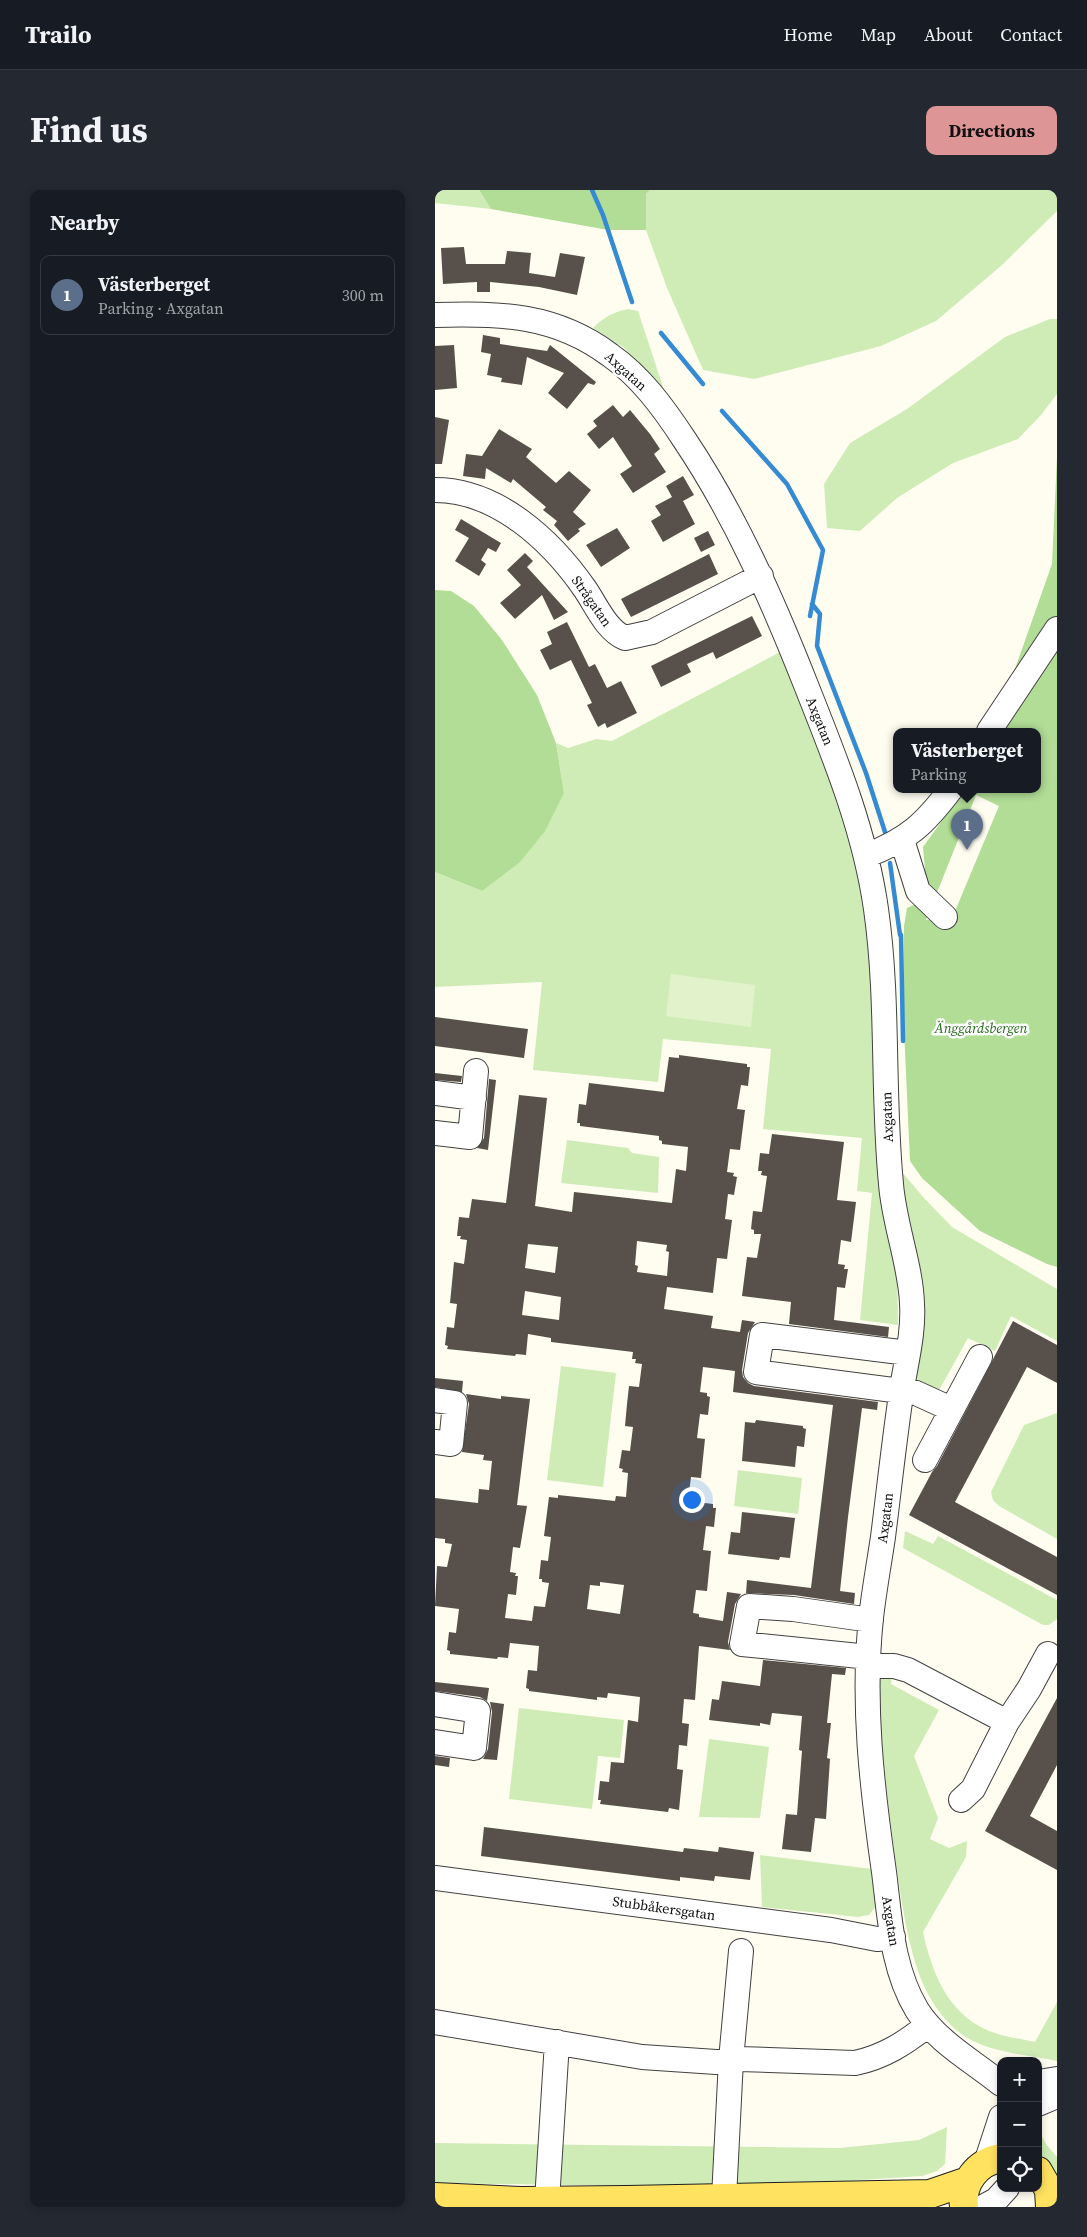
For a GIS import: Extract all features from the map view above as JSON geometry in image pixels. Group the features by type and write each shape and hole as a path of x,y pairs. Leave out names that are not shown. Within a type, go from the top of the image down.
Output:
{"main road":[{"path":"435,2198 547,2200 930,2194 980,2177"},
{"path":"1046,2178 1050,2207"}],"street":[{"name":"Axgatan","path":"435,315 500,315 534,319 560,327 585,339 609,354 631,372 666,412 717,492 761,576 835,759 866,856 879,938 891,1187 911,1294 912,1320 871,1620 869,1727 872,1783 893,1937 904,1983 917,2009 936,2034 997,2081"},
{"name":"Strågatan","path":"435,490 464,492 481,498 523,523 544,541 579,582 610,628 625,638 652,632 761,576"},
{"path":"991,728 1057,629"},
{"path":"866,856 902,840 934,812 948,793"},
{"path":"902,840 918,891 945,917"},
{"path":"435,1133 470,1137 476,1071"},
{"path":"435,1093 474,1098"},
{"path":"908,1352 762,1335 756,1372 915,1393 951,1409"},
{"path":"925,1460 979,1357"},
{"path":"435,1400 455,1403 451,1444 435,1442"},
{"path":"871,1620 793,1609 749,1606 742,1644 869,1661 909,1670 1007,1722"},
{"path":"961,1800 973,1789 1007,1722 1029,1689 1048,1654"},
{"path":"435,1704 478,1711 474,1748 435,1742"},
{"name":"Stubbåkersgatan","path":"435,1878 812,1927 877,1938 893,1937"},
{"path":"724,2198 731,2060 741,1951"},
{"path":"435,2022 642,2057 716,2062 731,2060 855,2063 892,2051 928,2025"},
{"path":"547,2200 557,2042"},
{"path":"1042,2081 1057,2079"},
{"path":"1042,2102 1057,2096"},
{"path":"980,2177 997,2128"},
{"path":"983,2207 996,2200 1003,2192"},
{"path":"881,2207 897,2207"}],"green space":[{"path":"435,190 479,190 491,209 435,203"},
{"path":"479,190 650,190 646,194 646,230 608,230 491,209"},
{"path":"650,190 1057,190 1057,211 1002,265 936,321 881,346 754,379 703,370 667,288 646,230 646,194"},
{"path":"628,309 638,311 667,399 654,381 623,347 593,328 609,315"},
{"path":"1050,319 1057,319 1057,394 1041,415 1018,439 953,463 897,498 860,531 827,528 824,484 850,443 907,409 1005,337"},
{"name":"Änggårdsbergen","path":"1057,457 1057,1267 1047,1264 980,1231 922,1178 910,1161 904,1029 904,926 907,908 922,901 927,893 923,847 962,793 1041,793 1041,728 994,728 1052,564","holes":["976,795 999,806 953,916 926,920"]},
{"path":"435,590 451,591 474,606 502,640 537,695 556,743 564,793 545,831 520,862 482,891 435,872"},
{"path":"782,651 847,821 867,927 897,1270 898,1325 860,1320 872,1193 857,1191 862,1138 763,1129 771,1049 663,1039 658,1082 533,1070 542,982 435,987 435,872 482,891 564,793 556,743 568,748 596,739 612,741"},
{"path":"671,974 755,985 751,1027 666,1016"},
{"path":"567,1140 628,1148 632,1153 659,1157 658,1193 561,1183"},
{"path":"895,1164 952,1227 1057,1289 1057,1341 1011,1316 995,1351 968,1338 937,1394 921,1386 915,1379"},
{"path":"561,1366 616,1373 603,1487 547,1480"},
{"path":"1057,1413 1057,1539 999,1506 993,1500 991,1492 1024,1425"},
{"path":"738,1470 802,1478 798,1514 734,1506"},
{"path":"905,1531 933,1544 938,1536 1057,1600 1057,1619 1049,1625 1043,1625 903,1548"},
{"path":"892,1673 891,1684 939,1710 914,1756 938,1818 930,1839 949,1848 967,1841 966,1857 923,1932 932,1966 947,1996 957,2008 969,2019 1001,2035 1035,2042 1057,2002 1057,2061 1001,2051 969,2039 945,2019 927,1993 915,1962 904,1914 889,1810 877,1698 879,1682"},
{"path":"519,1708 624,1720 620,1758 598,1756 592,1809 509,1799"},
{"path":"709,1739 769,1747 760,1818 699,1817"},
{"path":"760,1855 872,1869 878,1904 869,1915 858,1917 762,1907"},
{"path":"947,2127 945,2164 937,2171 922,2176 770,2186 695,2187 435,2183 435,2143 839,2148 919,2140"},
{"path":"1042,2136 1057,2157 1057,2175 1043,2165"}],"building":[{"path":"464,247 466,264 505,264 507,251 531,253 529,273 555,277 560,253 585,257 577,295 539,287 490,282 490,292 477,292 477,282 443,284 441,248"},
{"path":"483,335 500,338 500,344 547,351 550,345 596,382 594,385 588,383 567,409 548,393 564,373 527,357 522,385 501,382 502,378 487,375 491,354 481,352"},
{"path":"454,345 457,388 435,390 435,346"},
{"path":"613,405 623,417 630,410 650,434 660,449 654,454 666,472 633,493 620,474 632,466 613,437 599,449 587,434 597,426 593,421"},
{"path":"435,417 449,420 442,464 435,464"},
{"path":"499,429 532,449 526,457 556,483 569,471 591,490 573,512 586,524 578,529 580,531 568,541 554,525 557,521 543,510 546,507 513,479 511,483 486,468 485,479 463,476 466,454 482,456"},
{"path":"683,476 694,495 683,501 695,524 663,542 651,521 661,515 655,506 672,497 666,486"},
{"path":"461,519 501,543 496,552 488,548 481,560 486,564 479,576 455,561 469,538 455,530"},
{"path":"617,528 630,548 601,567 586,545"},
{"path":"708,531 715,545 701,552 694,538"},
{"path":"525,553 533,561 527,567 568,612 554,620 542,595 515,619 500,603 521,585 507,570"},
{"path":"709,554 718,574 631,617 621,599"},
{"path":"752,616 762,636 716,659 713,652 687,664 691,672 661,687 651,666"},
{"path":"567,622 589,667 595,664 607,688 621,681 637,713 607,728 605,723 598,727 587,705 592,703 571,660 550,670 540,650 552,644 547,632"},
{"path":"435,1017 528,1029 524,1058 435,1046"},
{"path":"679,1055 747,1064 747,1067 750,1067 748,1086 741,1085 737,1109 745,1110 740,1150 730,1149 727,1172 734,1173 733,1176 737,1177 734,1195 728,1194 725,1219 732,1220 727,1259 717,1258 713,1293 667,1287 664,1309 713,1316 711,1328 740,1332 742,1320 755,1322 748,1333 742,1370 743,1377 754,1386 878,1402 877,1410 862,1408 848,1517 840,1591 855,1593 854,1604 794,1595 746,1593 747,1580 811,1588 833,1405 733,1392 735,1371 703,1367 700,1392 707,1393 707,1396 710,1397 708,1415 700,1414 697,1438 705,1439 701,1478 691,1477 688,1501 713,1504 713,1508 716,1508 714,1527 706,1526 703,1550 711,1551 707,1591 696,1590 693,1613 699,1614 699,1617 723,1621 727,1592 741,1594 735,1604 728,1642 730,1650 699,1646 695,1700 684,1699 682,1723 689,1724 687,1746 679,1745 677,1769 683,1770 679,1810 669,1808 668,1812 600,1804 601,1800 598,1800 600,1781 609,1782 611,1762 624,1763 628,1720 638,1722 640,1697 608,1693 607,1698 597,1697 597,1700 529,1691 526,1688 528,1670 537,1671 539,1646 510,1643 508,1658 498,1657 497,1659 450,1654 450,1651 447,1650 449,1632 456,1633 459,1609 435,1606 437,1566 447,1567 452,1544 445,1543 445,1539 435,1538 435,1498 478,1503 479,1489 489,1490 492,1461 483,1460 484,1455 462,1452 469,1404 466,1394 501,1399 501,1396 530,1399 517,1505 527,1506 520,1548 513,1547 510,1572 516,1573 515,1576 518,1576 516,1595 508,1594 505,1618 532,1621 534,1606 545,1607 549,1583 542,1582 542,1579 539,1579 541,1560 548,1561 551,1537 544,1536 549,1497 558,1498 558,1495 615,1501 616,1496 626,1497 628,1473 622,1472 623,1469 619,1468 622,1450 630,1451 633,1427 625,1426 629,1386 639,1387 642,1364 635,1363 636,1359 632,1359 633,1352 551,1342 551,1338 528,1334 526,1355 516,1354 515,1356 447,1349 448,1346 445,1345 447,1327 454,1328 457,1304 450,1303 454,1262 464,1264 467,1240 460,1239 461,1236 457,1236 459,1217 469,1218 472,1199 506,1203 519,1095 547,1098 535,1206 572,1212 574,1192 672,1203 676,1169 686,1171 688,1147 662,1144 659,1136 580,1126 580,1123 577,1123 579,1104 586,1105 589,1083 664,1092 669,1057 679,1058","holes":["637,1241 667,1245 666,1251 669,1252 667,1276 637,1272 638,1266 635,1265","528,1244 558,1247 555,1273 525,1268","525,1291 561,1297 559,1320 522,1315","600,1582 624,1585 620,1614 587,1609 590,1585 600,1586"]},
{"path":"435,1073 462,1076 461,1082 435,1080"},
{"path":"489,1079 496,1080 488,1150 477,1148 484,1138"},
{"path":"772,1134 844,1142 837,1200 856,1202 851,1242 841,1240 838,1264 845,1265 844,1269 848,1269 845,1288 837,1287 834,1320 889,1327 888,1337 789,1324 791,1302 742,1296 747,1257 757,1258 761,1234 754,1234 754,1230 751,1229 753,1211 762,1212 767,1176 761,1175 762,1171 758,1171 760,1153 769,1154"},
{"path":"1013,1321 1057,1345 1057,1383 1027,1367 955,1502 1057,1557 1057,1595 909,1515 937,1466"},
{"path":"435,1378 463,1381 462,1392 435,1387"},
{"path":"756,1420 803,1426 806,1429 804,1447 797,1446 795,1467 742,1461 745,1422 755,1423"},
{"path":"742,1512 795,1518 790,1558 780,1557 779,1560 728,1554 731,1532 740,1533"},
{"path":"763,1660 846,1668 845,1675 832,1674 827,1723 831,1723 827,1758 830,1759 826,1819 815,1818 811,1852 782,1849 786,1814 797,1815 802,1751 799,1750 802,1716 772,1713 770,1725 760,1723 760,1726 709,1720 712,1699 719,1700 722,1681 760,1686"},
{"path":"435,1682 489,1688 487,1701 480,1697 435,1691"},
{"path":"1057,1698 1057,1765 1030,1816 1057,1831 1057,1870 985,1831"},
{"path":"490,1702 504,1704 497,1760 483,1759 488,1749 492,1712"},
{"path":"435,1756 450,1758 449,1767 435,1765"},
{"path":"484,1827 683,1852 684,1848 718,1852 719,1847 754,1852 750,1880 715,1876 714,1881 680,1877 680,1881 481,1856"}],"waterway":[{"path":"592,190 603,215 632,302"},
{"path":"661,333 703,384"},
{"path":"722,411 787,484 823,550 810,616"},
{"path":"812,604 820,614 817,646 866,773 885,832"},
{"path":"890,863 900,935"},
{"path":"901,935 903,1041"}],"place":[{"name":"Västerberget","path":"967,850"}]}
